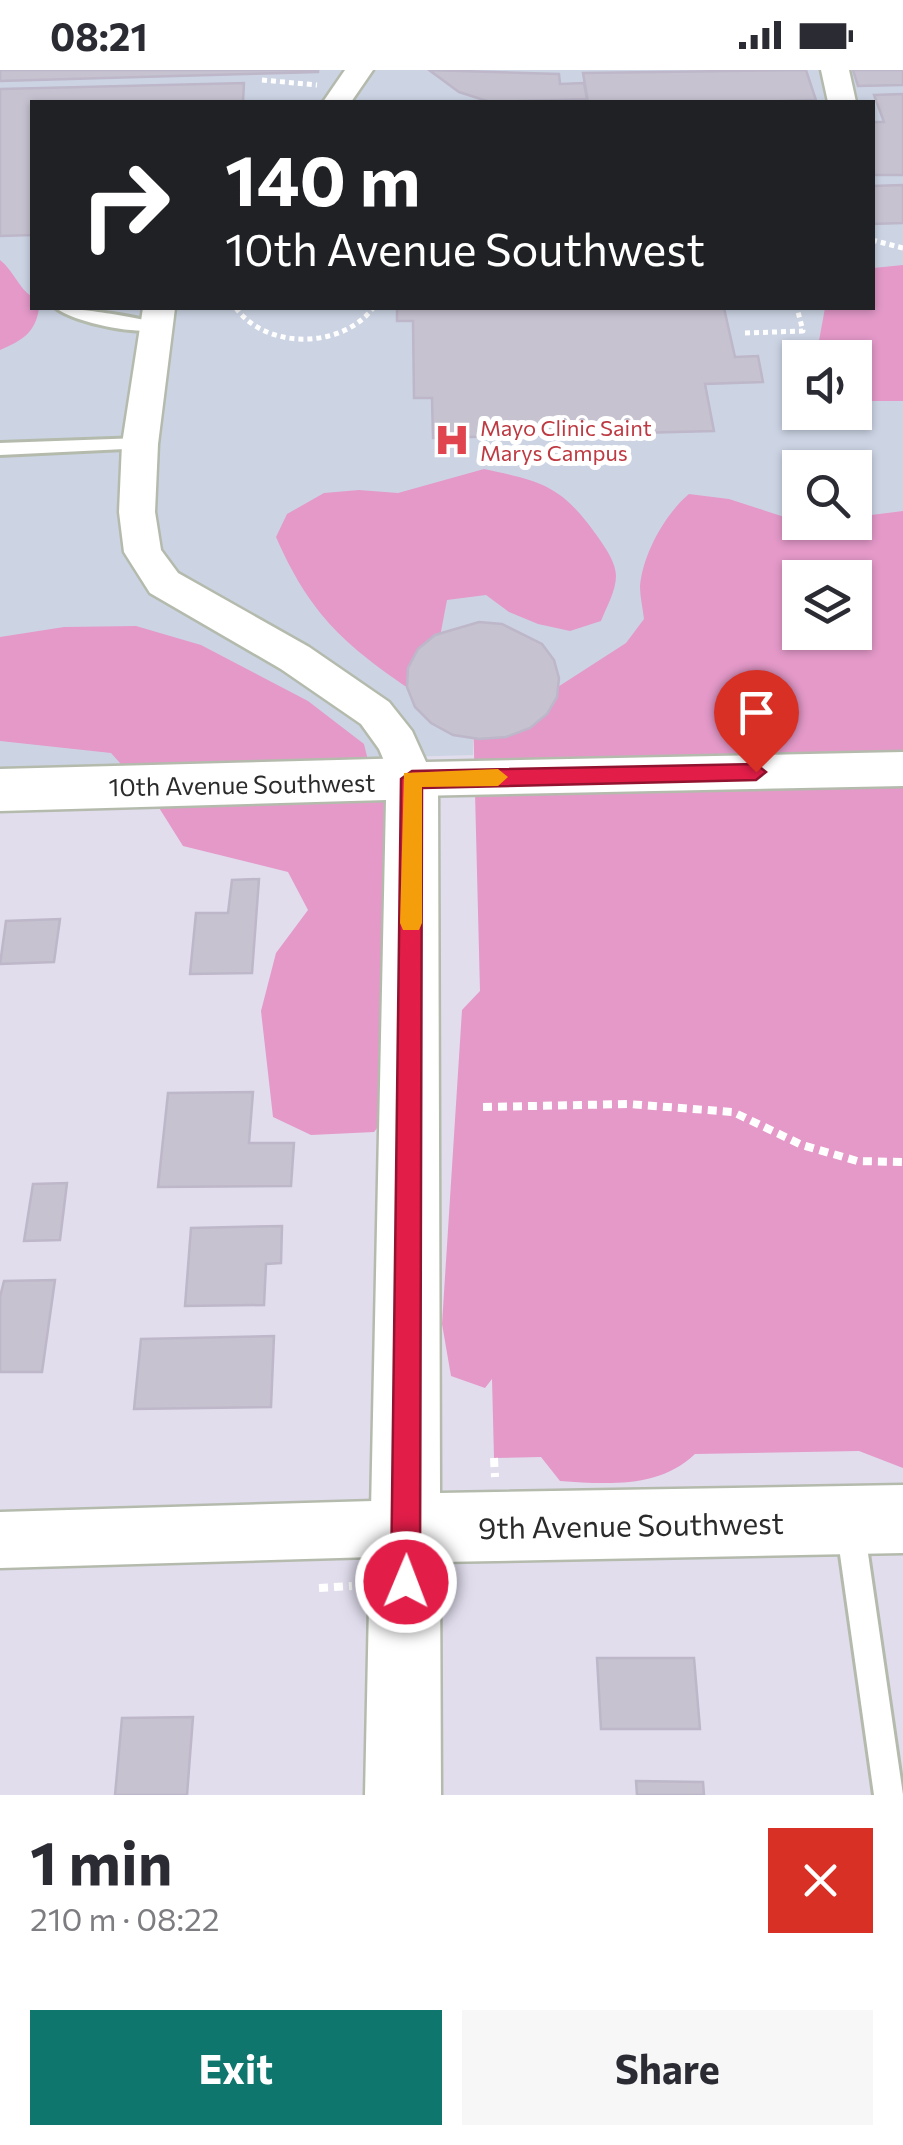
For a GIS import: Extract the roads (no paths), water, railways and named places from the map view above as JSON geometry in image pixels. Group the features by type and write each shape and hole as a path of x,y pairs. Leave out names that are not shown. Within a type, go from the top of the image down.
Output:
{"street":[{"path":"327,94 359,70"},
{"path":"835,70 842,100"},
{"path":"157,317 140,444 137,512 143,552 164,583 350,692 375,714 397,742 412,779 402,1795"},
{"name":"10th Avenue Southwest","path":"0,790 903,769"},
{"name":"9th Avenue Southwest","path":"0,1540 876,1519"}],"lane":[{"path":"70,310 100,320 157,317"},
{"path":"0,449 140,444"},
{"path":"876,1519 889,1795"}],"place":[{"name":"Mayo Clinic Saint Marys Campus","path":"452,440"}]}
